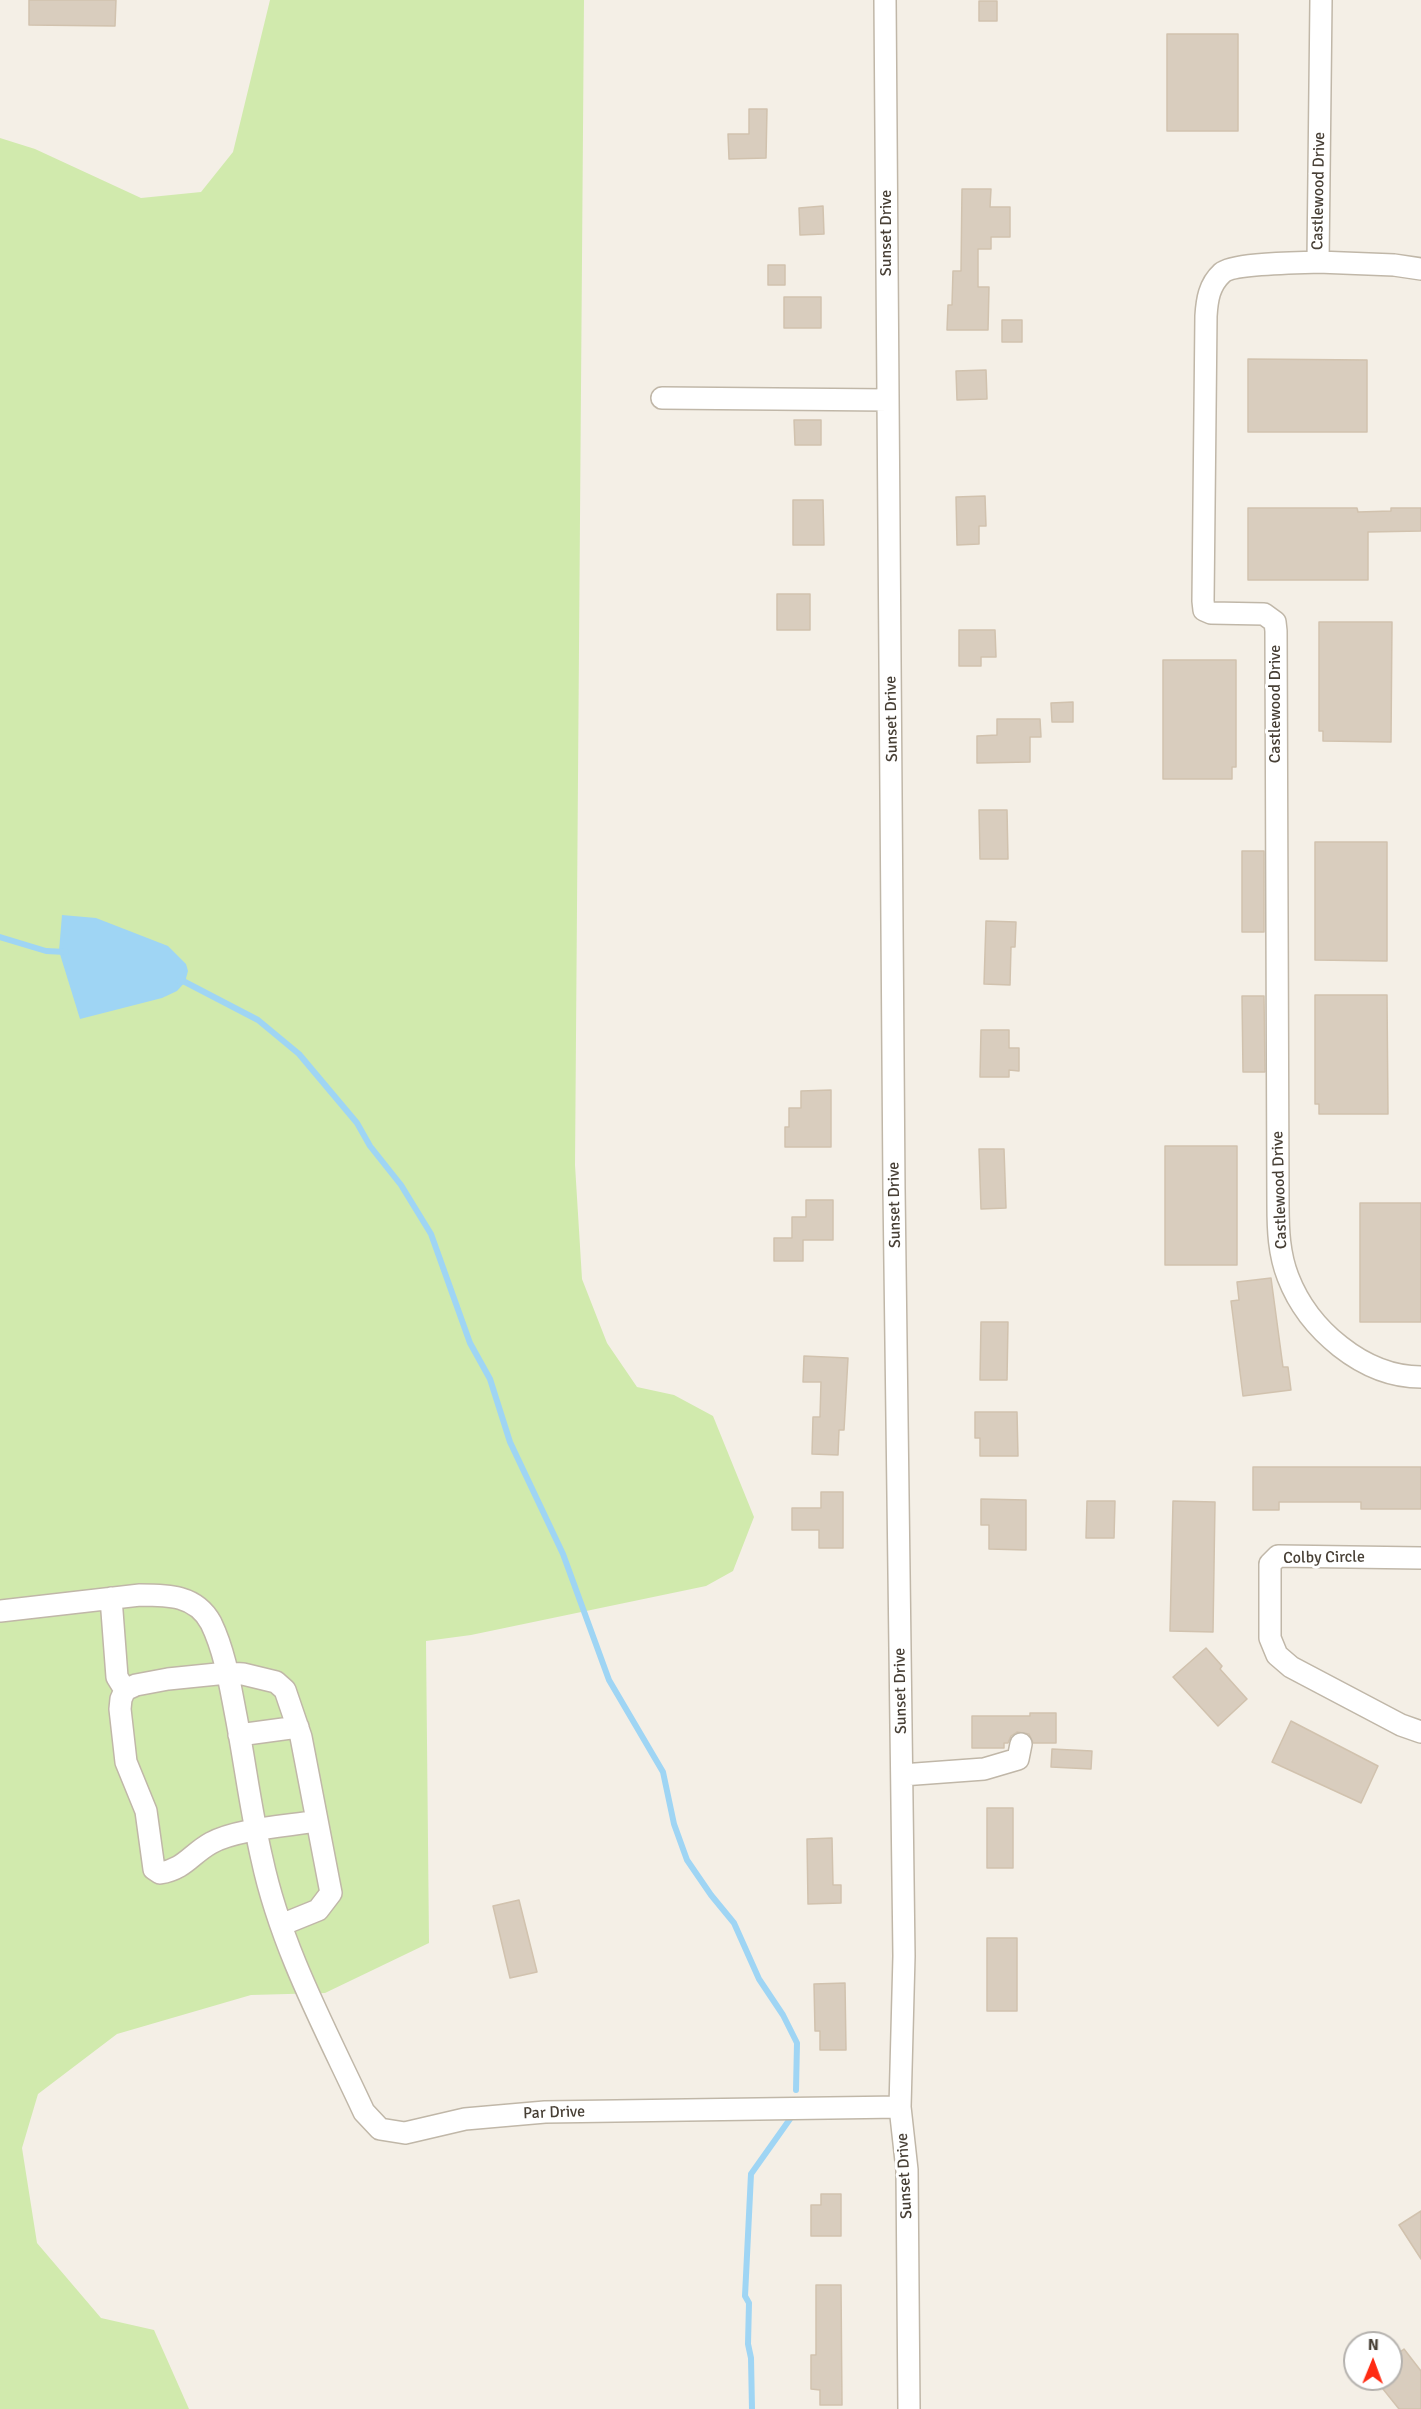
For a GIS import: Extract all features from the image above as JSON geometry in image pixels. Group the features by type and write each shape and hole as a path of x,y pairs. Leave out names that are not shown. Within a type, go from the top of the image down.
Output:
{"street":[{"name":"Sunset Drive","path":"885,0 904,1956 900,2107 907,2170 909,2409"},
{"name":"Castlewood Drive","path":"1321,0 1318,262 1239,267 1224,271 1214,283 1208,296 1203,601 1204,609 1211,614 1264,614 1275,622 1278,1205 1281,1252 1289,1279 1302,1303 1333,1341 1353,1355 1381,1369 1421,1377"},
{"path":"1318,262 1394,265 1421,269"},
{"path":"662,398 888,400"},
{"name":"Colby Circle","path":"1421,1558 1278,1556 1270,1564 1270,1638 1277,1655 1291,1667 1401,1725 1421,1732"},
{"name":"Par Drive","path":"0,1611 140,1594 184,1598 201,1610 210,1623 227,1673 262,1860 281,1925 302,1979 364,2112 380,2129 405,2133 465,2119 545,2112 900,2107"},
{"path":"111,1599 117,1677 124,1690"},
{"path":"281,1925 318,1910 331,1893 317,1821 298,1727 285,1690 276,1682 227,1673 150,1682 124,1690 120,1699 120,1709 126,1762 146,1811 154,1869 160,1873 182,1867 212,1843 228,1836 317,1821"},
{"path":"239,1735 298,1727"},
{"path":"902,1775 984,1769 1018,1759 1021,1744"}],"green space":[{"path":"270,0 584,0 575,1165 582,1279 607,1343 637,1387 674,1395 713,1416 754,1517 733,1571 706,1586 471,1635 426,1641 429,1943 325,1993 251,1995 117,2034 38,2094 22,2148 37,2243 101,2318 154,2330 189,2409 0,2409 0,138 35,149 141,198 201,192 233,152"}],"water":[{"path":"62,915 96,918 168,946 186,964 188,971 185,982 177,991 162,998 80,1019 59,951"}],"building":[{"path":"29,0 116,0 115,26 29,25"},
{"path":"979,1 997,1 997,21 979,21"},
{"path":"1167,34 1238,34 1238,131 1167,131"},
{"path":"749,109 767,109 766,158 729,159 728,134 749,134"},
{"path":"962,189 991,189 990,207 1010,207 1010,237 991,237 991,249 978,249 978,287 989,287 988,330 947,330 948,305 952,305 953,271 961,271"},
{"path":"823,206 824,234 800,235 799,208"},
{"path":"768,265 785,265 785,285 768,285"},
{"path":"784,297 821,297 821,328 784,328"},
{"path":"1002,320 1022,320 1022,342 1002,342"},
{"path":"1248,359 1367,360 1367,432 1248,432"},
{"path":"986,370 987,399 957,400 956,371"},
{"path":"794,420 821,420 821,445 795,445"},
{"path":"985,496 986,526 979,526 979,544 957,545 956,497"},
{"path":"793,500 823,500 824,545 793,545"},
{"path":"1248,508 1357,508 1358,512 1391,511 1391,508 1421,508 1421,531 1368,532 1368,580 1248,580"},
{"path":"777,594 810,594 810,630 777,630"},
{"path":"1319,622 1392,622 1391,742 1323,741 1323,731 1319,731"},
{"path":"959,630 995,630 996,657 981,657 981,666 959,666"},
{"path":"1163,660 1236,660 1236,767 1232,767 1232,779 1163,779"},
{"path":"1073,702 1073,722 1052,722 1051,703"},
{"path":"997,719 1040,719 1041,737 1030,737 1030,762 977,763 977,736 997,735"},
{"path":"979,810 1007,810 1008,859 980,859"},
{"path":"1315,842 1387,842 1387,961 1315,960"},
{"path":"1242,851 1264,851 1264,932 1242,932"},
{"path":"986,921 1016,922 1015,947 1011,947 1010,985 984,984"},
{"path":"1315,995 1387,995 1388,1114 1319,1114 1319,1104 1315,1104"},
{"path":"1242,996 1264,996 1265,1072 1243,1072"},
{"path":"981,1030 1009,1030 1009,1048 1019,1048 1019,1071 1009,1070 1009,1077 980,1077"},
{"path":"831,1090 831,1147 785,1147 785,1127 789,1127 789,1108 801,1108 801,1091"},
{"path":"1165,1146 1237,1146 1237,1265 1165,1265"},
{"path":"979,1149 1004,1149 1006,1208 981,1209"},
{"path":"806,1200 833,1200 833,1240 803,1240 803,1261 774,1261 774,1238 792,1238 792,1217 806,1217"},
{"path":"1360,1203 1421,1203 1421,1322 1360,1322"},
{"path":"1271,1278 1283,1367 1288,1367 1291,1390 1243,1396 1231,1301 1239,1300 1237,1282"},
{"path":"981,1322 1008,1322 1007,1380 980,1380"},
{"path":"804,1356 848,1358 844,1430 839,1430 838,1455 812,1454 813,1417 820,1417 821,1382 803,1382"},
{"path":"975,1412 1017,1412 1018,1456 980,1456 980,1438 975,1438"},
{"path":"1253,1467 1421,1467 1421,1509 1361,1509 1361,1502 1279,1502 1279,1510 1253,1510"},
{"path":"821,1492 843,1492 843,1548 819,1548 819,1530 792,1530 792,1508 821,1508"},
{"path":"981,1499 1026,1500 1026,1550 989,1549 989,1525 981,1525"},
{"path":"1087,1501 1115,1501 1114,1538 1086,1538"},
{"path":"1173,1501 1215,1502 1213,1632 1170,1631"},
{"path":"1206,1648 1222,1666 1220,1669 1247,1699 1218,1726 1173,1677"},
{"path":"1030,1713 1056,1713 1056,1743 1033,1743 1029,1734 1017,1732 1011,1736 1008,1743 1004,1743 1004,1748 972,1748 972,1716 1030,1716"},
{"path":"1291,1721 1378,1766 1361,1803 1272,1762"},
{"path":"1052,1749 1092,1751 1091,1769 1051,1767"},
{"path":"987,1808 1013,1808 1013,1868 987,1868"},
{"path":"832,1838 833,1885 841,1885 841,1903 808,1904 807,1839"},
{"path":"519,1900 537,1972 510,1978 493,1906"},
{"path":"987,1938 1017,1938 1017,2011 987,2011"},
{"path":"845,1983 846,2050 820,2050 820,2031 815,2031 814,1984"},
{"path":"821,2194 841,2194 841,2236 811,2236 811,2205 821,2205"},
{"path":"1421,2211 1421,2259 1399,2225"},
{"path":"816,2285 841,2285 842,2405 820,2405 820,2390 811,2389 811,2355 816,2355"},
{"path":"1403,2350 1421,2371 1421,2409 1399,2409 1385,2391 1403,2391"}],"waterway":[{"path":"0,937 46,951 66,952"},
{"path":"178,980 258,1020 299,1054 357,1123 370,1146 401,1185 431,1234 470,1343 490,1379 510,1442 563,1554 609,1680 663,1772 674,1824 687,1860 734,1923 759,1979 783,2015 797,2043 796,2090"},
{"path":"752,2409 751,2358 748,2344 749,2303 745,2296 751,2174 790,2119"}]}
